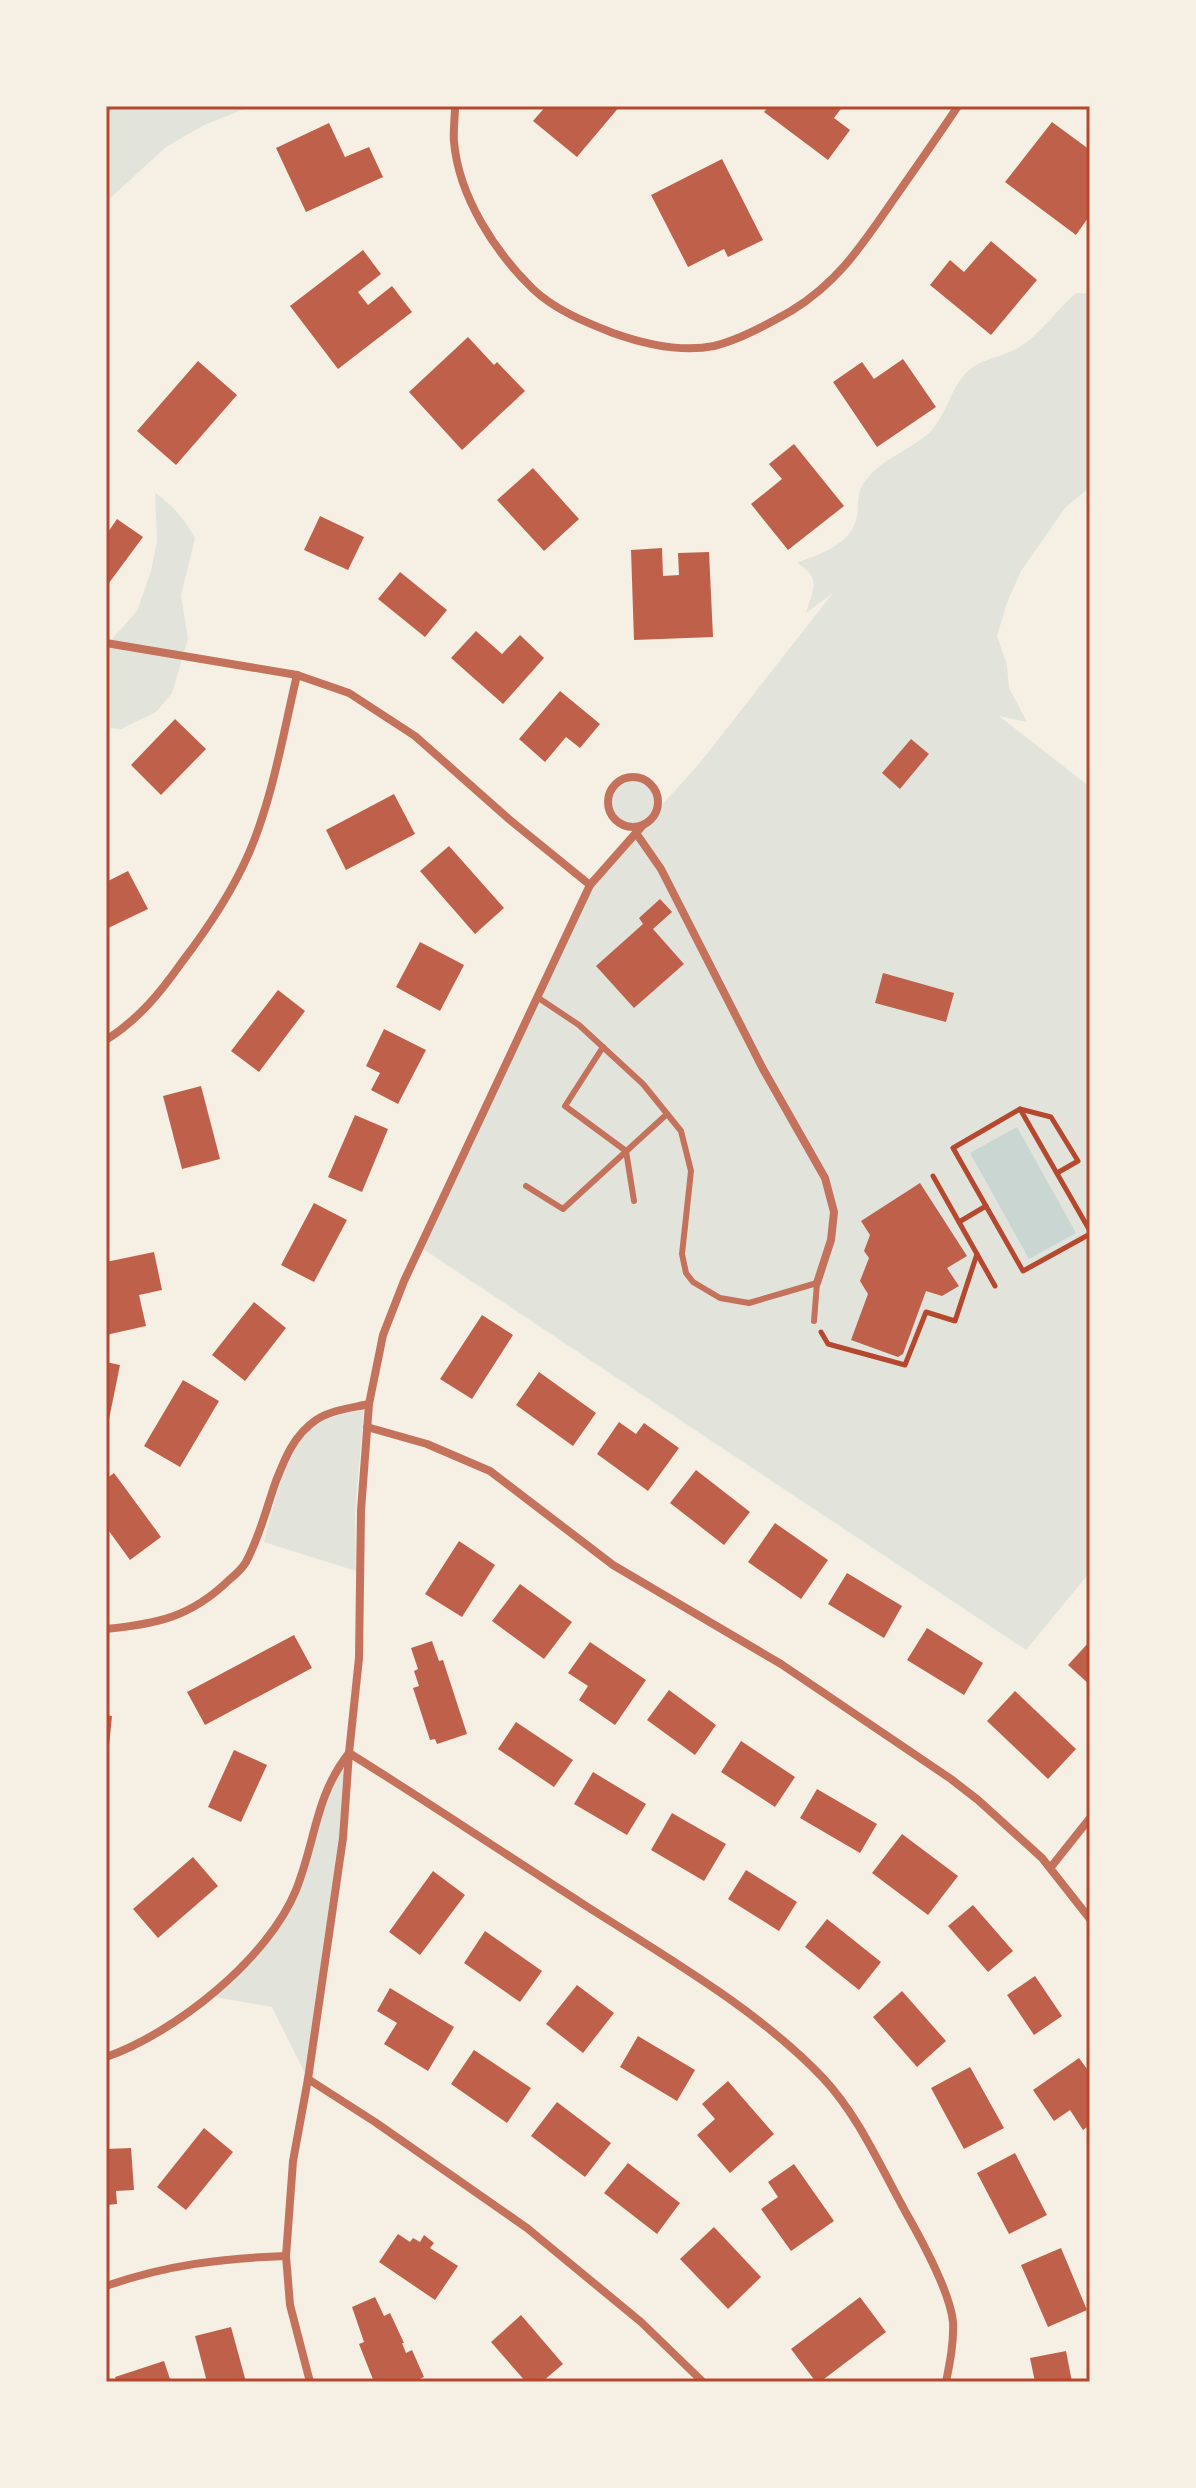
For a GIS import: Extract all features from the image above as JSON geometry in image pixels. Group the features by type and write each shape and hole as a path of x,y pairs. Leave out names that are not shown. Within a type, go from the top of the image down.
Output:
{"street":[{"path":"455,106 454,142 467,195 497,246 534,291 578,320 643,344 667,347 713,346 742,335 789,312 825,287 852,259 958,106"},
{"path":"106,643 297,675 349,693 415,736 590,885"},
{"path":"106,1040 153,1002 209,926 249,853 269,794 297,675"},
{"path":"310,2382 290,2305 286,2256 293,2161 343,1838 359,1658 361,1510 369,1404 383,1335 404,1281 590,885 639,829 655,814 658,805 652,784 639,777 623,778 611,789 610,811 626,826 639,829 763,1069 825,1178 834,1212 831,1240 817,1283"},
{"path":"106,1629 145,1625 194,1609 213,1596 244,1566 262,1528 286,1455 303,1431 317,1419 334,1412 369,1404"},
{"path":"367,1427 450,1453 501,1478 613,1565 781,1664 951,1779 1051,1867 1090,1919"},
{"path":"106,2057 157,2032 209,1996 244,1966 275,1928 295,1891 323,1794 334,1771 349,1753"},
{"path":"349,1753 443,1811 744,2010 824,2079 854,2119 948,2301 953,2325 946,2382"},
{"path":"1051,1867 1090,1818"},
{"path":"308,2079 527,2228 641,2322 703,2382"},
{"path":"106,2286 162,2268 235,2257 286,2256"}],"lane":[{"path":"537,997 579,1025 643,1084 681,1131 691,1171 682,1254 686,1273 693,1282 720,1298 749,1303 817,1283 814,1321"},
{"path":"603,1047 565,1106 626,1151 634,1201"},
{"path":"526,1186 563,1209 667,1114"}],"path":[{"path":"1020,1109 1090,1232 1023,1271 953,1148 1020,1109 1051,1117 1078,1161 1057,1173"},
{"path":"933,1176 995,1286"},
{"path":"959,1222 986,1206"},
{"path":"814,1321 828,1344 905,1365 926,1312 955,1321 977,1254"}],"shaded area":[{"path":"106,106 252,106 204,125 166,147 106,202"},
{"path":"1076,293 1090,294 1090,487 1065,508 1021,571 997,636 1007,665 1009,688 1027,722 999,716 1090,787 1090,1572 1026,1650 420,1247 590,885 642,825 626,825 613,817 608,804 609,793 626,778 637,777 648,781 655,792 658,809 699,764 833,593 806,613 813,591 813,579 797,563 833,547 849,534 857,516 862,485 879,467 929,433 968,371 1026,343"},
{"path":"155,493 178,513 195,538 181,595 188,639 172,693 156,712 121,729 106,728 106,646 137,611 151,571 157,541"},
{"path":"1017,1127 1076,1233 1029,1259 970,1153"},
{"path":"364,1409 355,1514 356,1571 264,1542 283,1475 299,1443 322,1421"},
{"path":"349,1753 346,1805 308,2079 272,2007 209,1996 244,1966 295,1891 323,1794"}],"building":[{"path":"546,106 620,106 577,157 533,121"},
{"path":"769,106 843,106 834,118 850,130 828,160 764,112"},
{"path":"1052,122 1090,150 1090,215 1076,235 1005,182"},
{"path":"329,123 345,157 369,147 383,177 306,212 276,148"},
{"path":"722,159 763,240 728,257 724,249 688,267 651,195"},
{"path":"991,241 1037,280 991,335 930,285 950,260 964,272"},
{"path":"363,250 381,274 358,292 368,305 392,286 412,312 338,369 290,306"},
{"path":"468,337 494,365 497,362 525,391 462,450 409,392"},
{"path":"903,359 936,407 877,447 833,382 862,362 874,379"},
{"path":"198,361 237,395 176,465 137,431"},
{"path":"794,444 844,506 788,550 751,504 782,479 769,464"},
{"path":"533,468 579,519 544,551 497,500"},
{"path":"320,516 364,537 348,570 304,550"},
{"path":"117,519 143,537 106,587 106,535"},
{"path":"662,548 663,576 679,575 678,553 709,552 713,637 634,640 631,550"},
{"path":"400,572 447,610 425,637 378,599"},
{"path":"476,631 502,654 520,635 544,658 503,704 451,658"},
{"path":"560,691 600,724 580,748 566,737 545,762 519,739"},
{"path":"175,719 206,749 161,795 131,765"},
{"path":"911,739 929,754 900,789 882,773"},
{"path":"394,794 415,834 346,870 326,830"},
{"path":"449,846 504,908 475,934 420,871"},
{"path":"128,871 148,909 106,929 106,882"},
{"path":"660,899 672,912 653,929 684,964 634,1008 596,966 643,924 639,918"},
{"path":"420,942 464,965 440,1011 396,987"},
{"path":"883,973 954,993 946,1022 875,1003"},
{"path":"278,990 305,1011 259,1072 231,1051"},
{"path":"384,1029 426,1050 398,1104 371,1090 380,1073 366,1066"},
{"path":"201,1086 220,1159 182,1169 163,1096"},
{"path":"355,1115 388,1129 362,1192 328,1177"},
{"path":"920,1183 967,1256 947,1268 959,1286 942,1296 926,1291 903,1354 898,1357 851,1340 868,1294 860,1281 869,1258 864,1251 870,1235 861,1221"},
{"path":"314,1203 347,1220 314,1282 281,1265"},
{"path":"154,1252 162,1290 139,1295 146,1326 106,1335 106,1262"},
{"path":"254,1302 286,1328 245,1381 212,1355"},
{"path":"482,1315 513,1335 472,1399 440,1379"},
{"path":"106,1362 120,1365 107,1429 106,1429"},
{"path":"539,1372 596,1413 573,1446 516,1405"},
{"path":"183,1380 219,1401 180,1467 144,1446"},
{"path":"619,1422 636,1434 644,1423 679,1448 648,1491 597,1454"},
{"path":"696,1470 750,1512 724,1545 670,1503"},
{"path":"114,1473 161,1537 130,1560 106,1527 106,1479"},
{"path":"775,1523 828,1560 801,1599 748,1562"},
{"path":"459,1541 495,1565 462,1617 425,1594"},
{"path":"847,1573 902,1606 884,1638 828,1604"},
{"path":"520,1584 572,1622 544,1659 492,1621"},
{"path":"927,1628 983,1663 964,1695 907,1660"},
{"path":"294,1635 312,1668 205,1725 187,1692"},
{"path":"432,1641 439,1661 443,1660 467,1734 437,1744 435,1739 430,1740 413,1688 419,1686 414,1671 418,1669 411,1648"},
{"path":"1090,1641 1090,1685 1068,1665"},
{"path":"590,1642 646,1680 615,1725 579,1700 588,1686 568,1673"},
{"path":"669,1690 716,1725 695,1755 647,1720"},
{"path":"1015,1691 1076,1749 1048,1779 987,1721"},
{"path":"106,1715 112,1716 108,1756 106,1756"},
{"path":"516,1722 573,1760 554,1787 498,1749"},
{"path":"741,1741 795,1777 775,1807 721,1772"},
{"path":"234,1750 267,1765 241,1822 208,1807"},
{"path":"593,1772 646,1804 627,1835 574,1804"},
{"path":"817,1789 877,1824 860,1853 800,1818"},
{"path":"672,1813 726,1844 704,1881 651,1850"},
{"path":"902,1834 958,1876 928,1915 872,1873"},
{"path":"193,1857 218,1886 158,1938 133,1909"},
{"path":"746,1870 797,1902 779,1931 728,1899"},
{"path":"433,1871 465,1895 420,1955 389,1932"},
{"path":"973,1905 1013,1951 988,1972 948,1926"},
{"path":"827,1919 881,1962 859,1990 805,1947"},
{"path":"485,1931 542,1971 520,2002 464,1963"},
{"path":"1035,1976 1062,2016 1034,2035 1007,1995"},
{"path":"577,1985 614,2013 583,2053 546,2024"},
{"path":"390,1988 454,2027 428,2071 384,2044 397,2023 377,2011"},
{"path":"902,1991 946,2041 917,2067 873,2017"},
{"path":"638,2036 695,2070 677,2101 620,2067"},
{"path":"474,2050 531,2088 507,2123 451,2084"},
{"path":"1079,2058 1090,2073 1090,2125 1083,2130 1070,2110 1054,2121 1033,2090"},
{"path":"970,2067 1004,2128 964,2149 931,2088"},
{"path":"728,2081 774,2134 730,2173 697,2135 715,2119 702,2104"},
{"path":"557,2102 611,2143 585,2177 531,2136"},
{"path":"204,2128 233,2152 186,2210 157,2187"},
{"path":"131,2148 134,2190 116,2191 117,2204 106,2205 106,2149"},
{"path":"1015,2153 1047,2215 1009,2234 977,2173"},
{"path":"628,2163 680,2203 657,2234 604,2193"},
{"path":"794,2164 834,2221 791,2251 761,2209 778,2197 768,2182"},
{"path":"714,2227 761,2277 728,2309 680,2259"},
{"path":"398,2234 410,2242 413,2238 420,2242 424,2235 434,2243 430,2248 458,2266 435,2300 379,2262"},
{"path":"1061,2248 1087,2310 1048,2327 1021,2265"},
{"path":"375,2297 384,2316 390,2313 406,2353 412,2350 424,2377 413,2382 374,2382 359,2344 364,2342 352,2307"},
{"path":"860,2297 886,2332 816,2382 791,2349"},
{"path":"521,2315 563,2364 542,2382 526,2382 491,2342"},
{"path":"231,2327 246,2382 207,2382 195,2336"},
{"path":"1066,2351 1072,2382 1035,2382 1030,2358"},
{"path":"164,2361 171,2382 117,2382 115,2377"}]}
